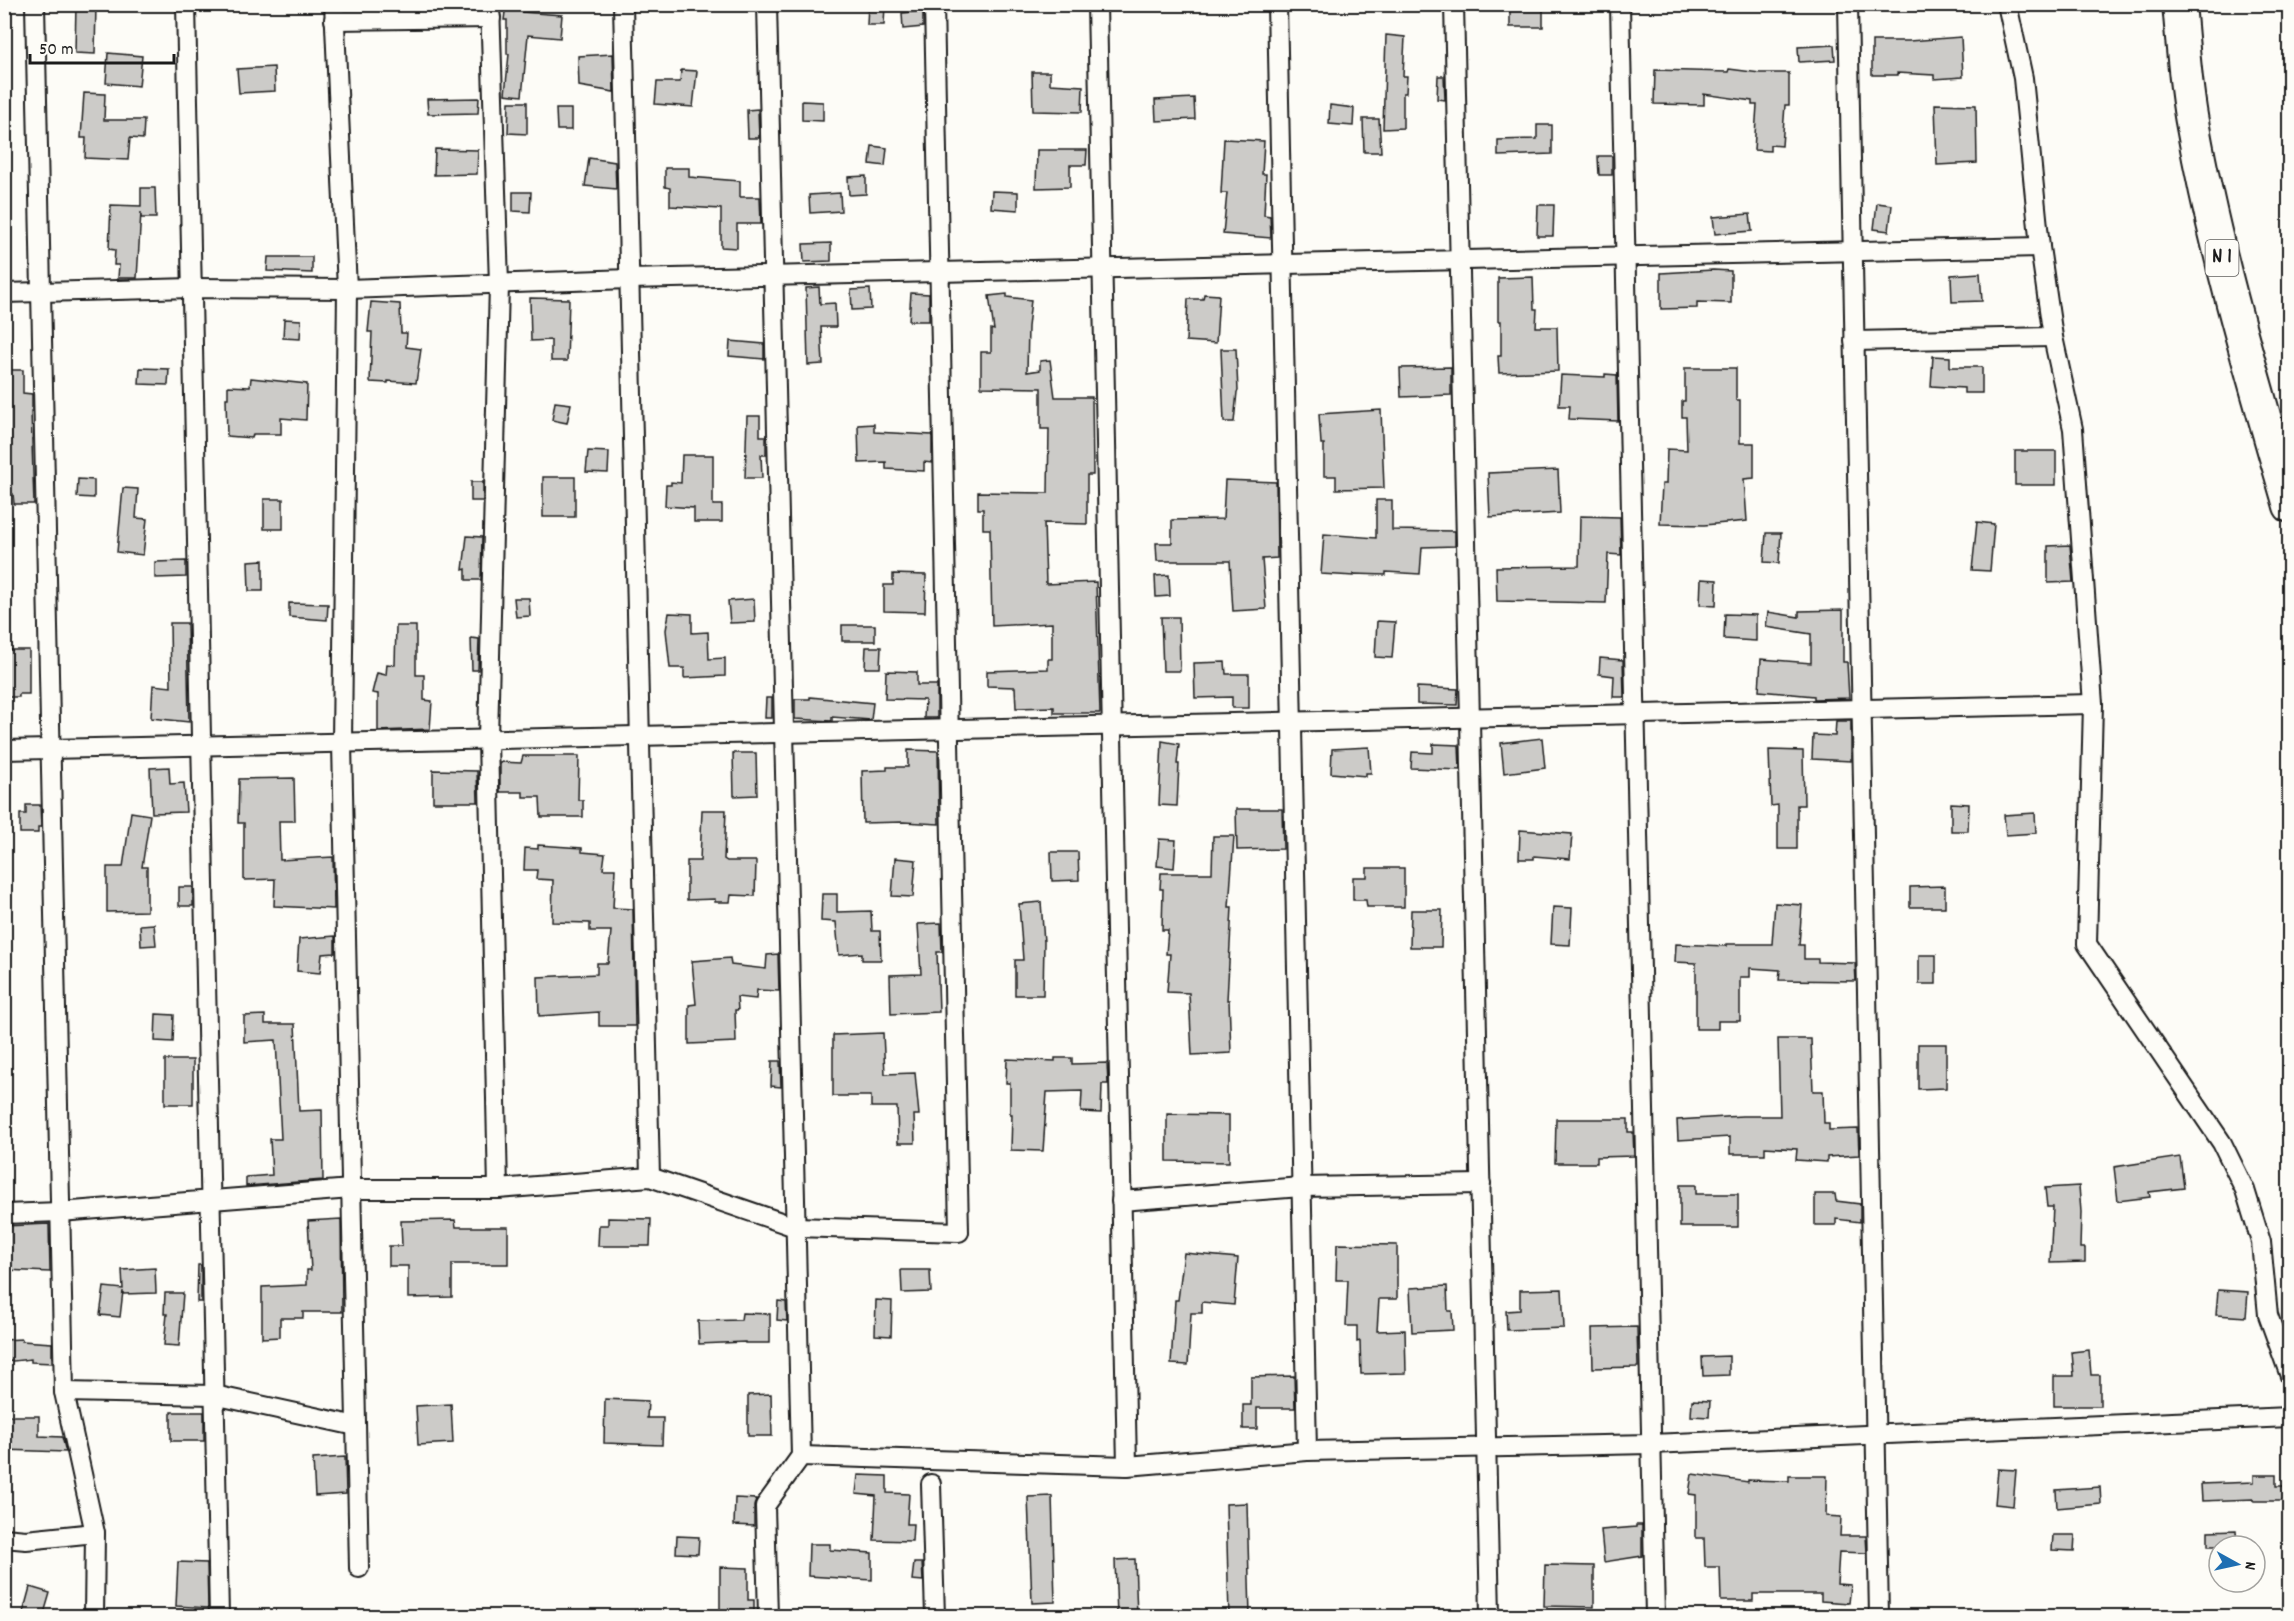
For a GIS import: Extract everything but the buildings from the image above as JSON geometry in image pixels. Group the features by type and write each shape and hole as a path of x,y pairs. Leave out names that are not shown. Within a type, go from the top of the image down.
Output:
{"highway":[{"name":"N 1","path":"2179,4 2192,125 2229,290 2289,506"}],"street":[{"path":"35,4 64,1392 95,1533 94,1617"},
{"path":"186,4 219,1617"},
{"path":"623,4 650,1177"},
{"path":"767,4 801,1456 765,1506 768,1617"},
{"path":"4,1214 60,1212 351,1189 498,1189 650,1177 795,1227 959,1232 934,4"},
{"path":"1097,4 1127,1466"},
{"path":"1277,4 1307,1452"},
{"path":"1454,4 1490,1617"},
{"path":"1620,4 1655,1617"},
{"path":"1848,4 1879,1617"},
{"path":"2007,4 2023,78 2040,248 2053,337 2073,429 2093,704 2087,944 2222,1143 2245,1190 2261,1242 2268,1315 2289,1376"},
{"path":"359,1568 342,742 347,289 334,12 490,11 499,284 488,739 498,1189"},
{"path":"4,293 192,288 347,289 774,275 2040,248"},
{"path":"1854,341 2053,337"},
{"path":"4,750 2093,704"},
{"path":"1121,1201 1301,1187 1481,1184"},
{"path":"64,1392 214,1395 356,1426"},
{"path":"801,1456 1127,1466 1307,1452 1651,1444 2289,1417"},
{"path":"931,1484 935,1617"},
{"path":"4,1538 26,1540 95,1533"}]}
